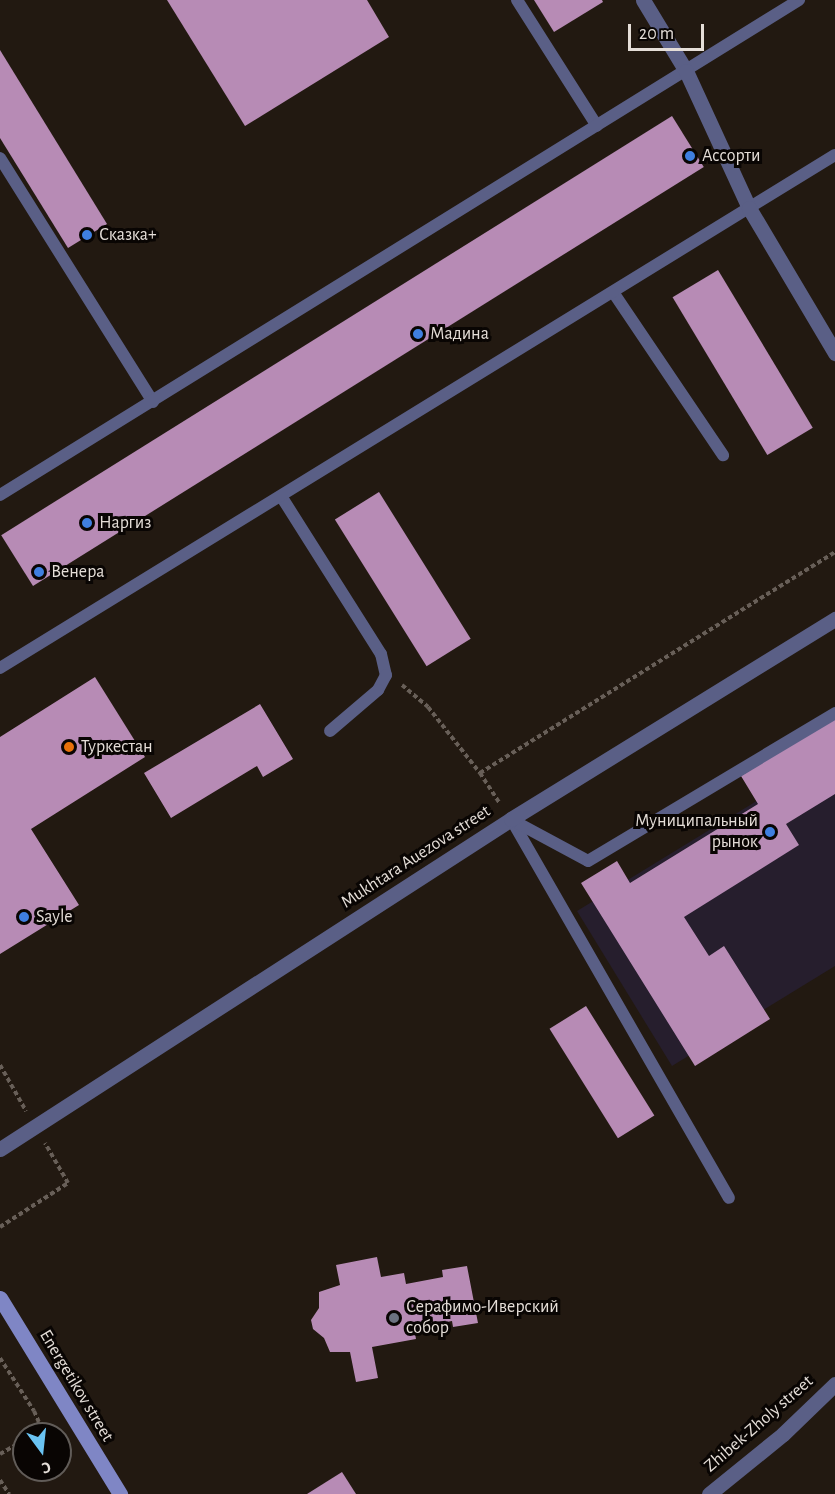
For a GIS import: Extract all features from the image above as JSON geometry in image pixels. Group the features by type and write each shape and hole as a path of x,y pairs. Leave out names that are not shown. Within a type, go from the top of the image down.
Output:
{"main road":[{"name":"Energetikov street","path":"0,1298 120,1494"}],"street":[{"path":"643,0 686,71 749,208 835,353"},
{"name":"Mukhtara Auezova street","path":"0,1149 33,1124 511,819 835,619"},
{"name":"Mukhtara Auezova street","path":"0,1141 20,1133"},
{"name":"Zhibek-Zholy street","path":"709,1494 783,1434 835,1384"}],"lane":[{"path":"516,0 597,126"},
{"path":"0,495 800,0"},
{"path":"0,668 835,155"},
{"path":"0,158 153,402"},
{"path":"613,292 723,455"},
{"path":"280,496 381,654 386,675 378,690 330,730"},
{"path":"511,819 588,861 835,713"},
{"path":"511,819 729,1198"}],"path":[{"path":"480,773 835,552"},
{"path":"386,675 428,706 480,773 511,819"},
{"path":"0,1065 68,1183 0,1227"},
{"path":"0,1358 39,1422"},
{"path":"0,1480 9,1494"}],"shaded area":[{"name":"Муниципальный рынок","path":"835,753 835,966 672,1066 577,911"}],"building":[{"path":"167,0 367,0 389,37 245,126"},
{"path":"534,0 602,0 603,2 554,32"},
{"path":"0,50 107,224 68,248 0,138"},
{"path":"672,116 704,167 33,586 1,535"},
{"path":"718,270 813,428 767,455 673,297"},
{"path":"379,492 471,639 427,666 335,520"},
{"name":"Туркестан","path":"95,677 145,757 31,829 79,905 0,954 0,737"},
{"path":"260,704 293,759 263,777 257,766 171,818 144,773"},
{"path":"835,717 835,794 786,824 799,845 684,917 709,956 724,946 770,1019 695,1066 581,883 617,861 630,883 758,804 741,776"},
{"path":"586,1006 654,1115 618,1138 550,1029"},
{"name":"Серафимо-Иверский собор","path":"377,1257 381,1277 404,1273 406,1284 443,1277 442,1270 467,1266 478,1323 453,1327 452,1321 414,1328 416,1339 372,1347 378,1378 356,1382 350,1352 330,1352 324,1338 313,1329 311,1320 319,1308 319,1292 340,1285 336,1265"},
{"path":"342,1472 356,1494 307,1494"}],"place":[{"name":"Ассорти","path":"690,156"},
{"name":"Сказка+","path":"87,235"},
{"name":"Мадина","path":"418,334"},
{"name":"Наргиз","path":"87,523"},
{"name":"Венера","path":"39,572"},
{"name":"Туркестан","path":"69,747"},
{"name":"Муниципальный рынок","path":"770,832"},
{"name":"Sayle","path":"24,917"},
{"name":"Серафимо-Иверский собор","path":"394,1318"}]}
